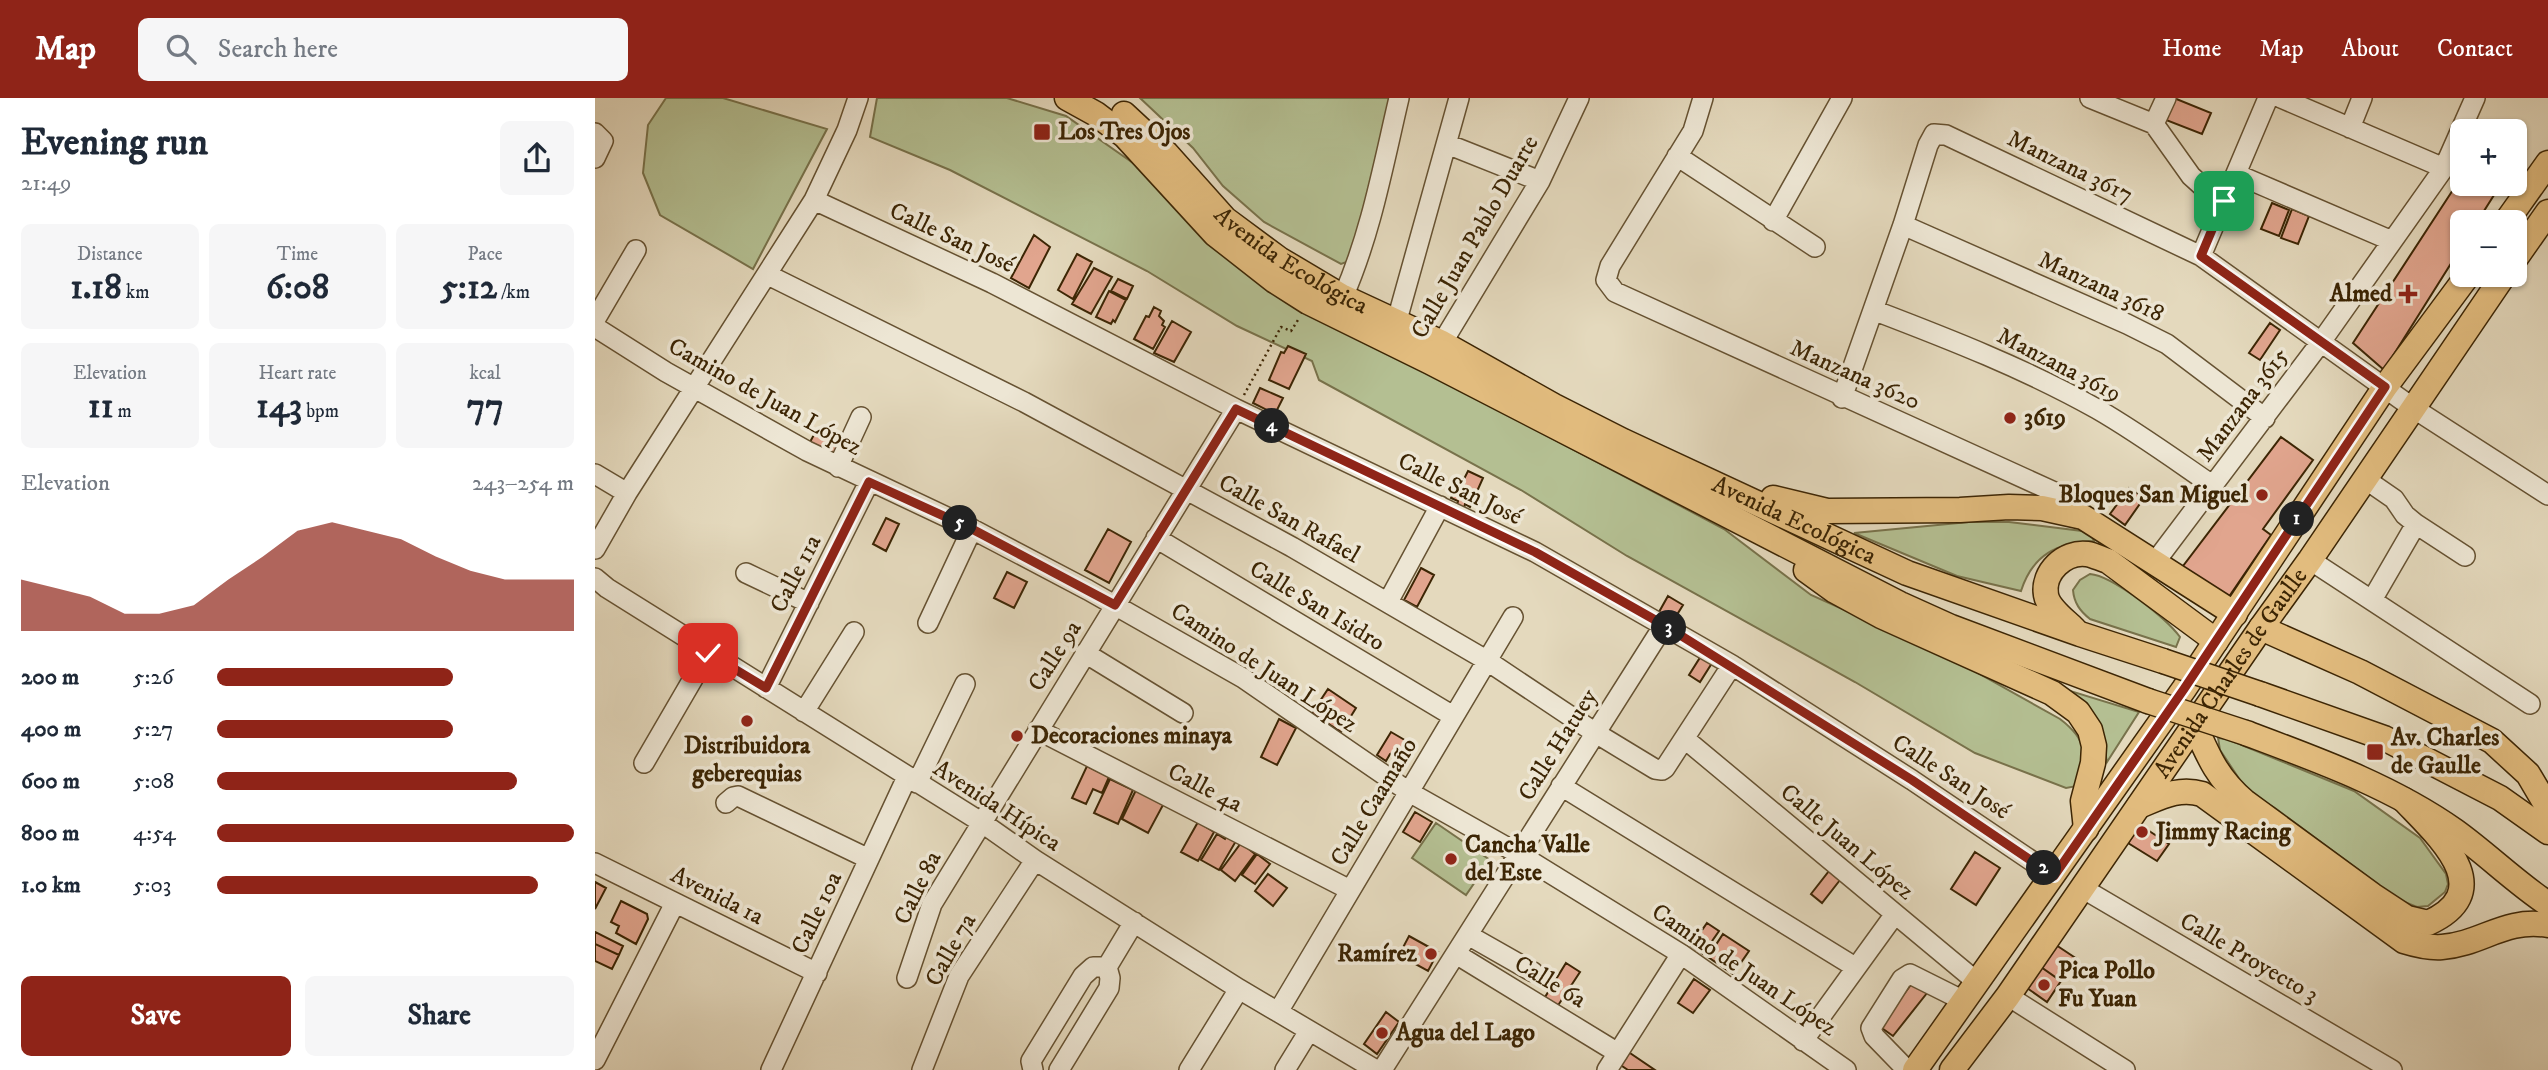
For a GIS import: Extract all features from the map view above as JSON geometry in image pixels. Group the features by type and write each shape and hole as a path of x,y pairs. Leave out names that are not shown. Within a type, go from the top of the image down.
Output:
{"main road":[{"name":"Avenida Ecológica","path":"1067,98 1096,114 1125,136 1215,234 1275,281 1308,302 1392,330"},
{"name":"Avenida Ecológica","path":"1103,98 1156,144 1225,219 1279,259 1392,330 1779,542 1900,604 1951,627 2148,701 2245,733 2353,774 2404,800 2455,831 2528,891 2548,904"},
{"path":"2515,210 2548,163"},
{"path":"2527,244 2545,221"},
{"name":"Avenida Charles de Gaulle","path":"1915,1070 2054,876 2235,614 2385,387 2459,287"},
{"name":"Avenida Charles de Gaulle","path":"1952,1070 2008,996 2496,287"},
{"name":"Avenida Ecológica","path":"1436,353 1907,573 2384,738 2500,798 2548,832"},
{"path":"1735,494 1764,496 1827,511 2009,507 2042,508 2083,517 2235,614"},
{"path":"1779,542 1803,568 1835,591 1881,616 2052,693 2078,712 2090,730 2094,746 2093,763 2083,801 2085,828"},
{"path":"2080,634 2054,609 2046,597 2047,580 2056,564 2072,555 2087,554 2108,561 2216,641"},
{"path":"2261,628 2360,672 2492,741 2528,774 2548,808"},
{"path":"2195,726 2212,765 2226,785 2245,802 2372,895 2407,918 2428,923 2453,908 2462,888 2460,871 2450,849 2404,800"},
{"path":"2139,806 2176,792 2189,790 2202,794 2405,941 2440,948 2455,946 2509,925 2530,922 2548,925"}],"street":[{"path":"595,549 627,493 814,200 847,130 858,98"},
{"path":"1308,302 1343,297 1361,254 1373,214 1399,98"},
{"path":"1392,330 1459,98"},
{"name":"Calle Juan Pablo Duarte","path":"1436,353 1540,181 1579,98"},
{"path":"1703,98 1693,131 1677,156 1815,247"},
{"path":"1773,221 1842,98"},
{"path":"2090,98 2154,124 2191,176 2212,195 2224,201"},
{"path":"2154,124 2166,98"},
{"path":"2201,256 2268,98"},
{"path":"2281,98 2444,168"},
{"path":"2350,128 2362,98"},
{"name":"Manzana 3615","path":"2155,562 2321,342 2444,168 2475,98"},
{"name":"Manzana 3617","path":"1842,398 1928,145 1934,134 1946,135 2201,256 2413,408 2548,495"},
{"path":"1447,144 1540,181"},
{"name":"Manzana 3620","path":"1677,156 1610,266 1606,280 1615,292 1842,398 1958,447 2063,496 2083,517"},
{"path":"2236,174 2392,242"},
{"name":"Calle San José","path":"814,200 992,283 1236,409 1535,552 1731,665 1912,780 2054,876"},
{"name":"Manzana 3618","path":"1903,225 2167,344 2265,418"},
{"path":"595,320 636,250"},
{"name":"Calle San Rafael","path":"768,275 1024,401 1292,547 1486,660 1655,769 1662,770 1685,739"},
{"name":"Manzana 3619","path":"1873,310 1967,346 2048,383 2125,427 2212,485"},
{"name":"Camino de Juan López","path":"595,327 694,388 838,467 972,529 1115,605 1243,678 1409,792 1518,854 1681,954 1846,1070"},
{"name":"Calle 9a","path":"981,822 1236,409"},
{"path":"838,467 861,417"},
{"path":"595,474 627,493"},
{"path":"2365,479 2394,499 2416,524 2465,556"},
{"name":"Calle 11a","path":"766,688 869,482"},
{"path":"1388,602 1440,506"},
{"path":"2372,600 2416,524"},
{"path":"928,623 972,529"},
{"name":"Calle San Isidro","path":"1156,538 1453,716"},
{"path":"2310,560 2530,704"},
{"path":"746,573 809,603"},
{"name":"Avenida Hípica","path":"595,578 708,653 981,822 1035,860 1239,989 1376,1070"},
{"name":"Calle Caamaño","path":"1278,1012 1513,617"},
{"name":"Calle Hatuey","path":"1383,1070 1664,625"},
{"path":"804,712 854,632"},
{"path":"644,763 708,653"},
{"path":"1086,653 1183,713"},
{"path":"1685,739 1731,665"},
{"name":"Calle 10a","path":"772,1070 869,859 965,684"},
{"name":"Calle 4a","path":"1038,730 1350,890"},
{"name":"Calle Juan López","path":"1685,739 1895,914 1971,992"},
{"path":"1561,786 1855,967"},
{"path":"726,803 738,796 869,859"},
{"name":"Calle 8a","path":"907,978 932,904 981,822"},
{"name":"Calle 7a","path":"922,1070 959,976 1035,860"},
{"name":"Avenida 1a","path":"595,863 817,973"},
{"name":"Calle Proyecto 3","path":"2082,888 2392,1070"},
{"path":"595,1060 675,903"},
{"path":"1803,1041 1895,914"},
{"path":"1059,1070 1109,988 1107,967 1134,922"},
{"path":"1468,935 1533,972"},
{"name":"Calle 6a","path":"1456,954 1618,1053"},
{"path":"1607,1070 1681,954"},
{"path":"1033,1070 1031,1061 1083,976 1093,967 1107,967"},
{"path":"1907,1070 1874,1035 1871,1028 1902,979 1910,974 1971,992"},
{"path":"1189,1070 1239,989"},
{"path":"2008,996 2125,1070"},
{"path":"1285,1070 1310,1031"}],"path":[{"path":"1236,409 1281,327 1291,331"}],"green space":[{"path":"666,98 723,98 827,129 753,269 660,215 643,173 648,125"},
{"path":"877,98 1007,98 1066,116 1133,163 1286,298 1724,529 1811,595 1949,657 2060,719 2076,734 2083,749 2077,786 2066,788 1975,753 1855,682 1627,556 1521,490 1319,380 1312,361 1237,326 1147,271 950,170 870,137"},
{"path":"1140,98 1397,98 1355,259 1341,264 1264,222 1223,186 1193,148"},
{"path":"1969,522 2009,522 2090,532 2094,541 2069,544 2048,553 2032,568 2021,591 1957,576 1854,533"},
{"path":"2090,574 2112,582 2151,609 2180,637 2176,647 2086,616 2076,603 2073,590 2080,580"},
{"path":"2028,678 2139,712 2107,762 2103,742"},
{"path":"2218,738 2227,739 2354,791 2420,838 2446,874 2448,884 2445,892 2428,906 2417,907 2402,901 2275,808 2248,792 2220,750"},
{"name":"Cancha Valle del Este","path":"1436,823 1490,860 1466,895 1412,858"}],"building":[{"path":"2174,98 2211,113 2202,134 2166,120"},
{"name":"Almed","path":"2450,194 2493,196 2485,210 2450,210 2450,265 2384,370 2353,343"},
{"path":"2272,203 2289,210 2279,236 2261,229"},
{"path":"2292,209 2309,216 2298,244 2281,238"},
{"path":"1034,235 1050,247 1029,288 1011,278"},
{"path":"1077,254 1092,262 1073,299 1058,290"},
{"path":"1094,268 1112,277 1091,314 1072,304"},
{"path":"1118,279 1133,286 1127,299 1111,291"},
{"path":"1109,291 1126,300 1115,322 1113,320 1111,324 1096,317"},
{"path":"1154,307 1161,311 1159,316 1165,327 1153,349 1134,339"},
{"path":"1172,321 1191,332 1174,362 1154,353"},
{"path":"2270,323 2280,330 2260,360 2249,353"},
{"path":"1288,346 1306,354 1289,389 1269,380 1281,352 1284,353"},
{"path":"1260,388 1283,398 1275,414 1253,403"},
{"path":"816,431 842,444 836,455 810,442"},
{"name":"Bloques San Miguel","path":"2281,437 2313,460 2263,529 2271,535 2226,601 2180,570"},
{"path":"1468,471 1483,478 1470,507 1465,504 1464,508 1451,498"},
{"path":"2129,488 2144,498 2125,525 2110,514"},
{"path":"886,518 899,524 886,551 873,544"},
{"path":"1108,529 1131,542 1109,583 1085,570"},
{"path":"1421,568 1434,575 1417,607 1404,600"},
{"path":"1007,572 1027,582 1014,608 994,598"},
{"path":"1668,596 1683,605 1673,621 1659,612"},
{"path":"1701,656 1712,663 1700,682 1689,675"},
{"path":"1328,689 1356,708 1341,732 1312,713"},
{"path":"1279,719 1296,728 1277,765 1261,757"},
{"path":"1391,732 1415,746 1407,759 1395,752 1390,754 1386,761 1377,755"},
{"path":"1087,766 1109,777 1102,793 1093,789 1086,804 1072,798"},
{"path":"1110,779 1133,790 1118,824 1094,813"},
{"path":"1136,790 1163,805 1148,833 1122,819"},
{"path":"1415,812 1432,822 1420,842 1403,832"},
{"path":"1198,822 1214,832 1198,861 1181,852"},
{"path":"2140,825 2169,844 2157,861 2128,843"},
{"path":"1217,834 1236,841 1219,870 1201,860"},
{"path":"1241,843 1255,854 1235,881 1221,870"},
{"path":"1975,852 2000,868 1976,905 1951,889"},
{"path":"1257,854 1270,864 1255,884 1242,875"},
{"path":"1829,871 1840,880 1822,903 1811,894"},
{"path":"1268,874 1287,888 1273,906 1255,891"},
{"path":"595,882 606,888 595,909"},
{"path":"621,901 647,914 648,919 636,944 616,933 619,926 611,922"},
{"path":"1707,923 1719,931 1703,954 1691,946"},
{"path":"595,932 623,946 619,955 595,944"},
{"path":"1723,934 1749,951 1733,974 1708,957"},
{"path":"1409,936 1438,952 1428,971 1399,955"},
{"path":"595,944 619,955 612,969 595,961"},
{"path":"2056,945 2077,959 2061,981 2041,967"},
{"path":"1566,963 1580,972 1555,1010 1542,1002"},
{"name":"Pica Pollo Fu Yuan","path":"2041,967 2061,981 2047,1002 2027,988"},
{"path":"1917,977 1931,988 1893,1036 1879,1026"},
{"path":"1694,979 1710,990 1693,1013 1678,1003"},
{"name":"Agua del Lago","path":"1386,1012 1399,1022 1377,1054 1364,1044"},
{"path":"1627,1051 1655,1070 1628,1070 1619,1064"}],"place":[{"name":"Los Tres Ojos","path":"1042,132"},
{"name":"Almed","path":"2408,294"},
{"name":"3619","path":"2010,418"},
{"name":"Bloques San Miguel","path":"2262,495"},
{"name":"Distribuidora geberequias","path":"747,721"},
{"name":"Decoraciones minaya","path":"1017,736"},
{"name":"Av. Charles de Gaulle","path":"2375,752"},
{"name":"Jimmy Racing","path":"2142,832"},
{"name":"Cancha Valle del Este","path":"1451,859"},
{"name":"Ramírez","path":"1431,954"},
{"name":"Pica Pollo Fu Yuan","path":"2044,985"},
{"name":"Agua del Lago","path":"1382,1033"}],"route":[{"path":"708,653 766,688 869,482 972,529 1115,605 1236,409 1535,552 1664,625 1912,780 2054,876 2235,614 2385,387 2201,256 2224,201"}]}
